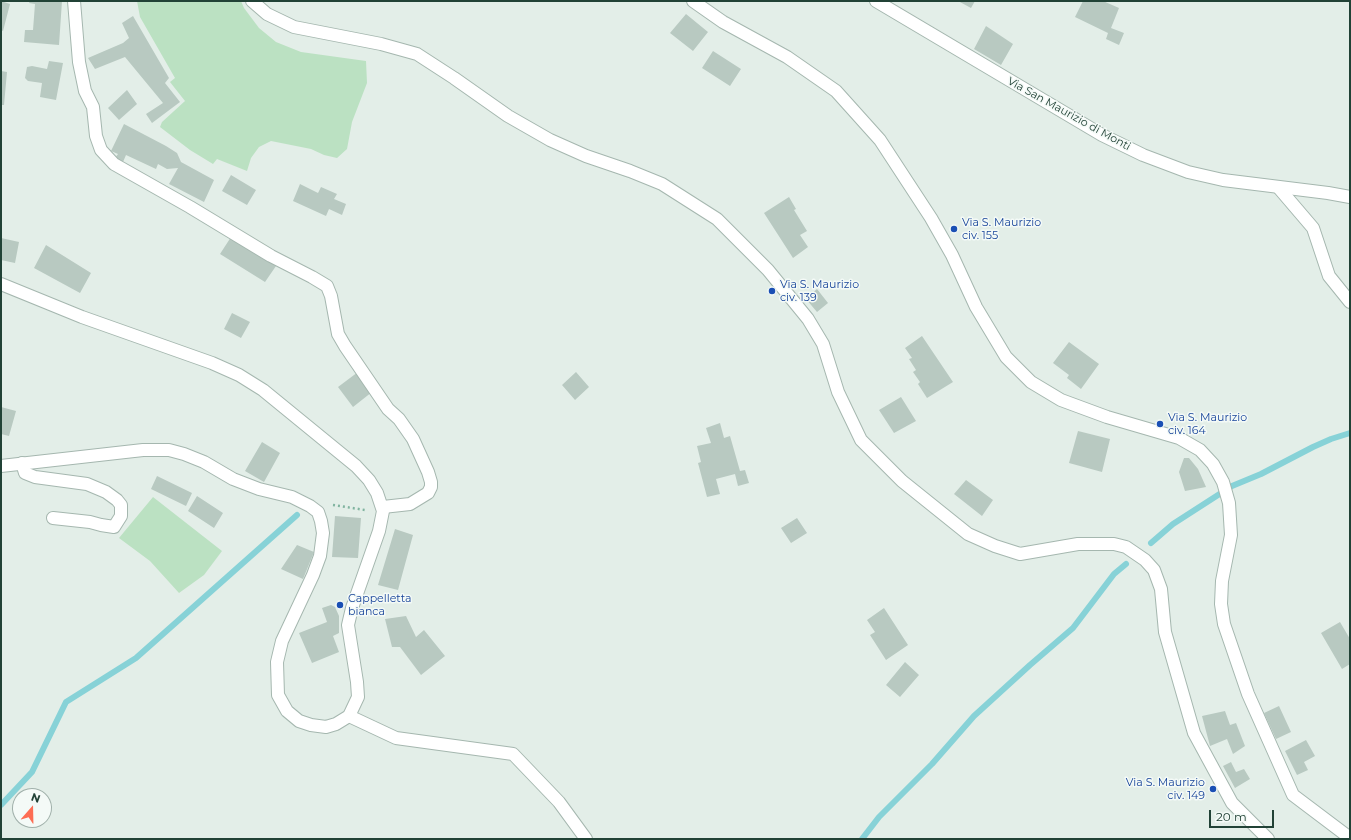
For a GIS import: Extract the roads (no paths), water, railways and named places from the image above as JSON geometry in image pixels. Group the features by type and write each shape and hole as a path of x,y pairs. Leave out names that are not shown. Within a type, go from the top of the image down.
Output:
{"street":[{"path":"74,1 79,62 85,91 93,107 96,136 101,150 114,164 190,207 271,256 327,286 331,296 338,334 388,409 399,418 413,439 431,482 431,487 428,493 410,504 383,508"},
{"path":"252,1 267,14 294,27 381,44 417,54 508,116 550,140 586,156 662,184 717,218 768,270 808,319 823,344 838,392 862,440 902,481 968,534 995,546 1020,554 1078,544 1114,544 1126,547 1145,560 1154,570 1161,589 1165,632 1194,732 1232,803 1268,839"},
{"path":"693,1 723,22 786,57 836,91 880,140 942,236 979,314 1006,357 1031,382 1068,402 1107,417 1179,438 1200,450 1213,464 1223,482 1229,503 1230,535 1222,581 1221,604 1224,624 1248,694 1294,795 1350,838"},
{"name":"Via San Maurizio di Monti","path":"876,1 1102,135 1143,155 1188,172 1223,180 1350,198"},
{"path":"1278,187 1313,228 1329,276 1350,302"},
{"path":"1,284 82,317 212,363 239,375 263,390 356,466 369,480 378,493 383,511 379,531 354,600 348,624 358,682 358,697 349,716 336,724 326,727 311,725 299,721 287,711 278,695 277,662 282,641 313,575 320,556 323,533 321,522 318,512 310,506 292,496 260,489 233,478 204,462 169,450 143,450 1,466"},
{"path":"22,463 25,473 35,477 87,484 106,492 121,505 121,516 114,526 53,518"},
{"path":"349,716 396,738 513,754 559,802 586,839"}],"waterway":[{"path":"1151,543 1173,524 1232,486 1261,474 1313,447 1350,433"},
{"path":"1,805 32,772 66,702 136,658 297,515"},
{"path":"862,839 879,817 932,764 974,716 1073,628 1114,574 1126,564"}],"place":[{"name":"Via S. Maurizio civ. 155","path":"954,229"},
{"name":"Via S. Maurizio civ. 139","path":"772,291"},
{"name":"Via S. Maurizio civ. 164","path":"1160,424"},
{"name":"Cappelletta bianca","path":"340,605"},
{"name":"Via S. Maurizio civ. 149","path":"1213,789"}]}
